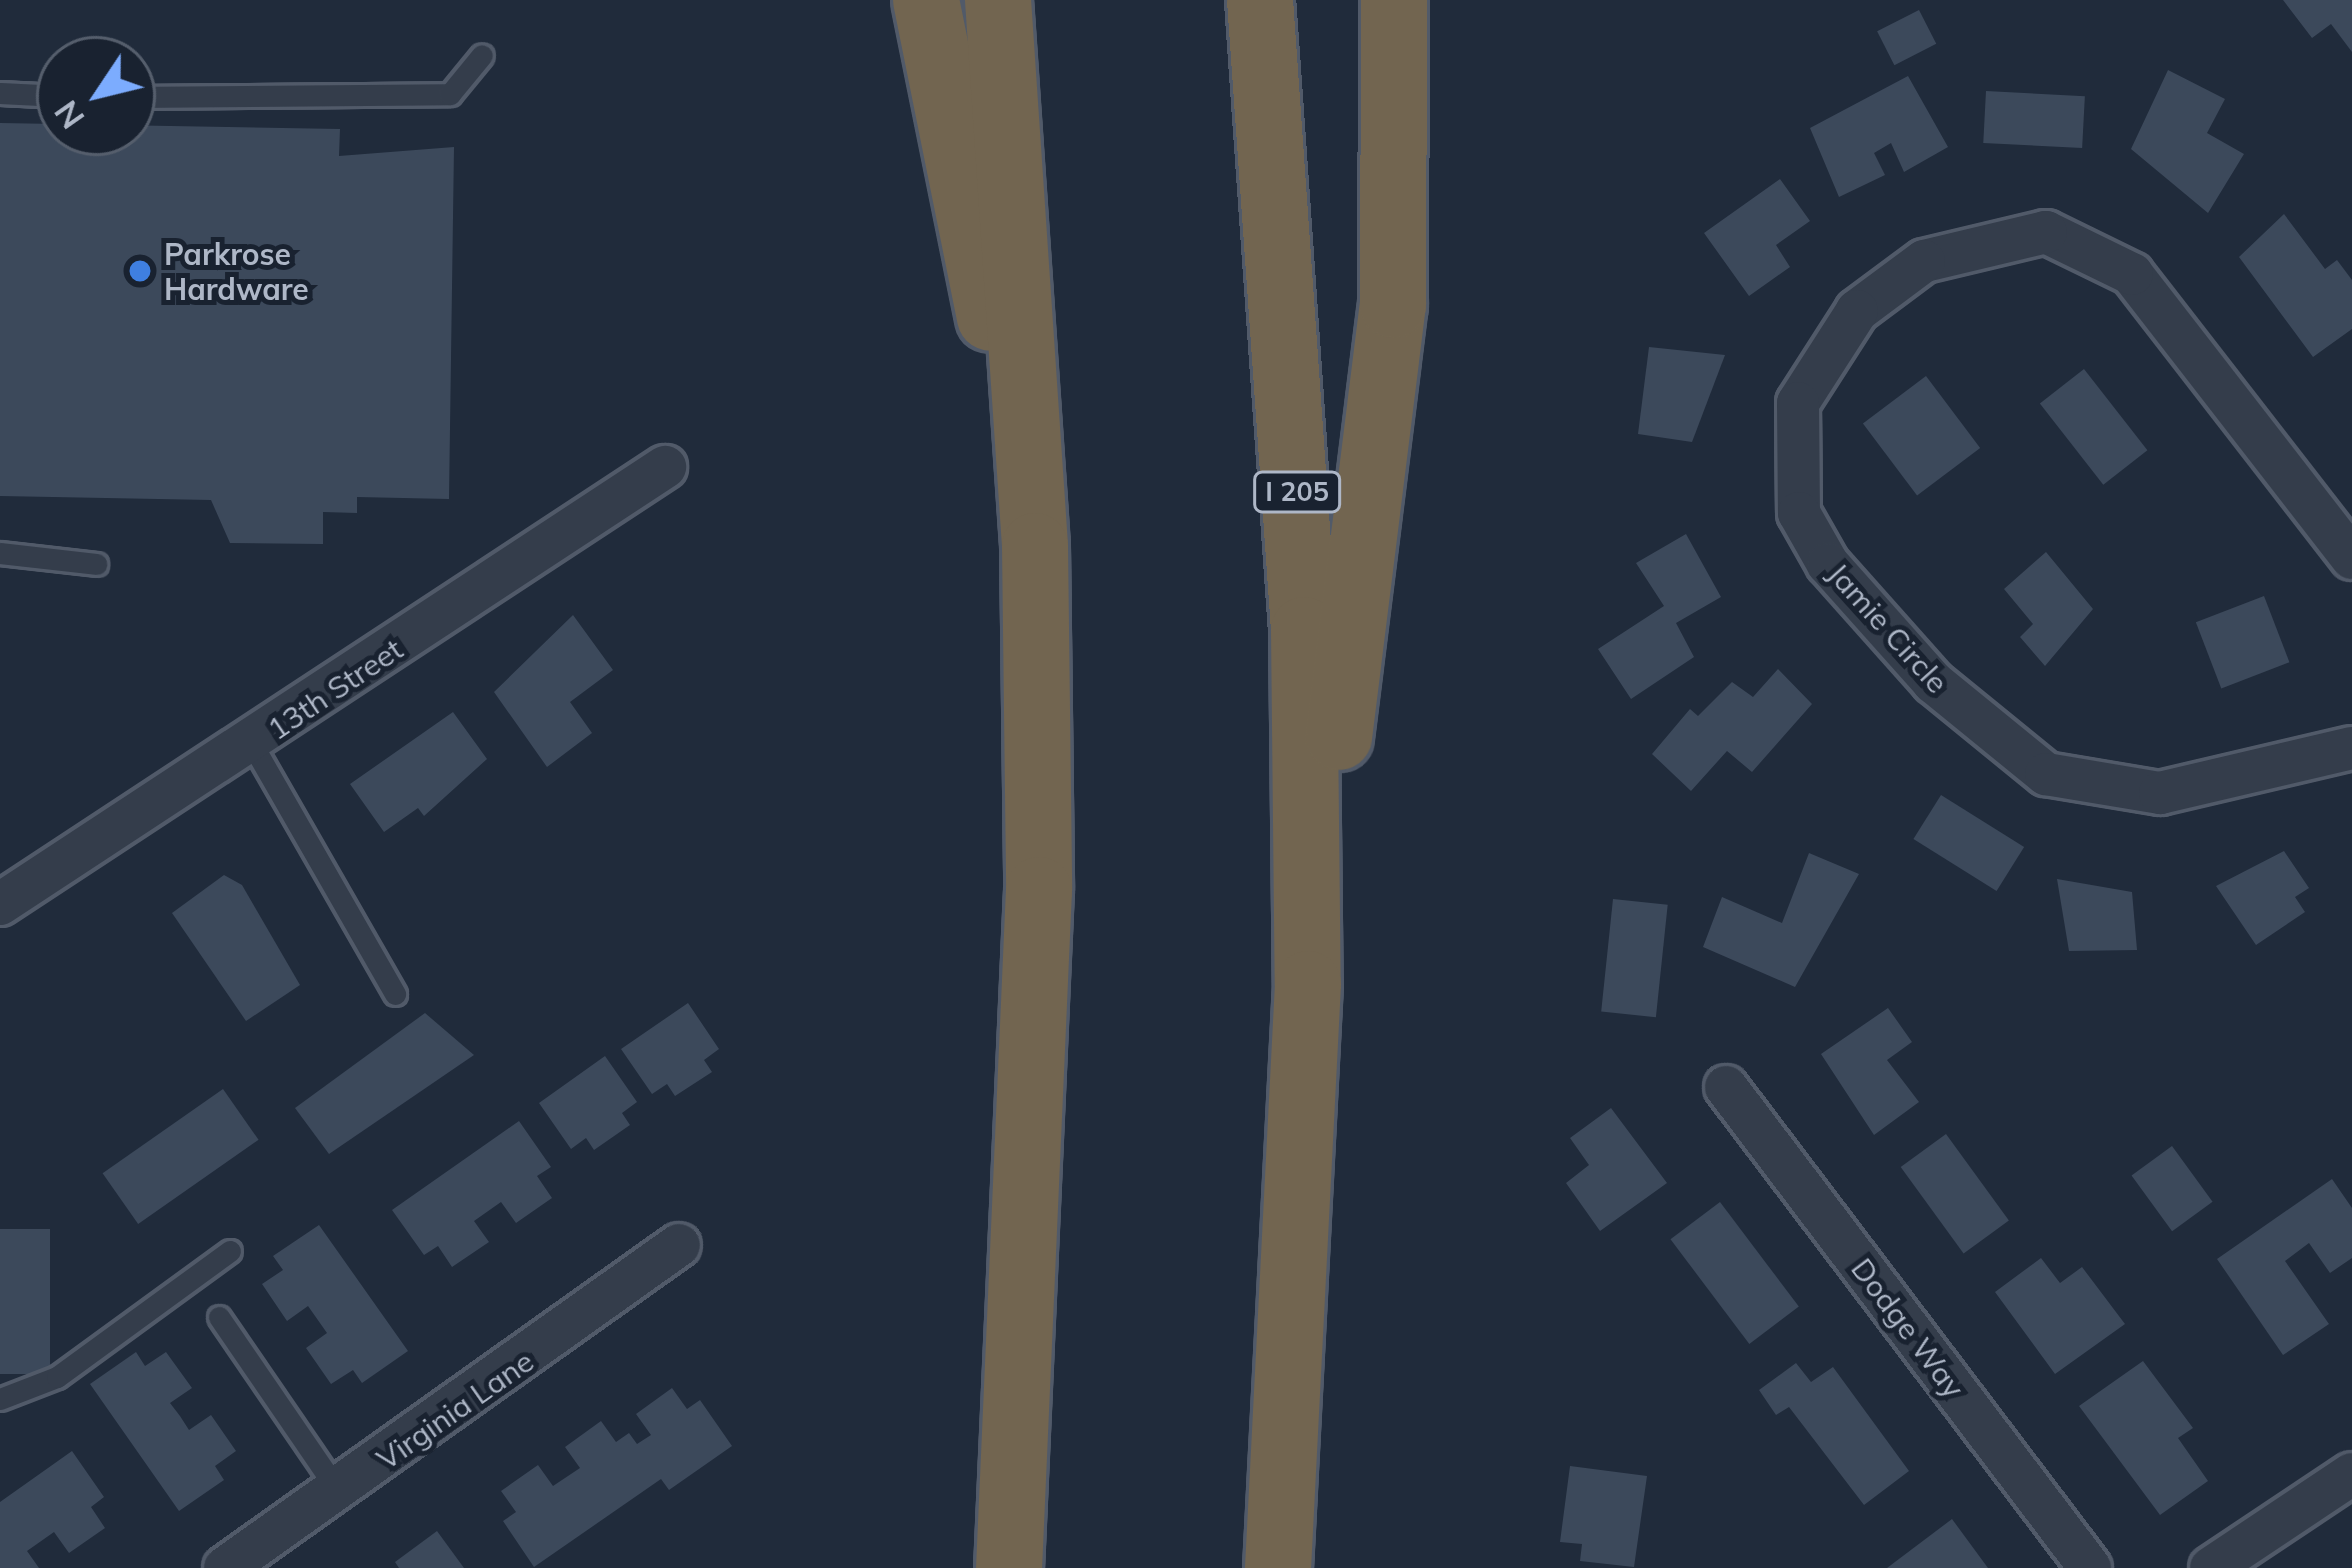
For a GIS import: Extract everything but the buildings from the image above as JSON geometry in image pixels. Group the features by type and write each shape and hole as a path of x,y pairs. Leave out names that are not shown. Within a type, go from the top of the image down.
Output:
{"highway":[{"path":"926,0 1036,546"},
{"path":"998,0 1036,546 1040,890 1009,1568"},
{"name":"I 205","path":"1260,0 1301,583 1307,984 1278,1568"},
{"path":"1307,984 1393,305 1394,0"}],"street":[{"name":"Jamie Circle","path":"2352,558 2132,274 2046,232 1924,261 1857,311 1798,403 1799,513 1828,564 1933,682 2046,774 2160,793 2352,748"},
{"name":"13th Street","path":"0,904 253,744 665,466"},
{"name":"Dodge Way","path":"1726,1087 2090,1568"},
{"name":"Virginia Lane","path":"225,1568 679,1245"},
{"path":"2211,1568 2352,1474"}],"lane":[{"path":"156,98 450,94 482,55"},
{"path":"0,93 36,95"},
{"path":"0,553 96,564"},
{"path":"253,744 395,994"},
{"path":"0,1399 57,1377 230,1251"},
{"path":"219,1317 338,1491"}],"place":[{"name":"Parkrose Hardware","path":"140,271"}]}
